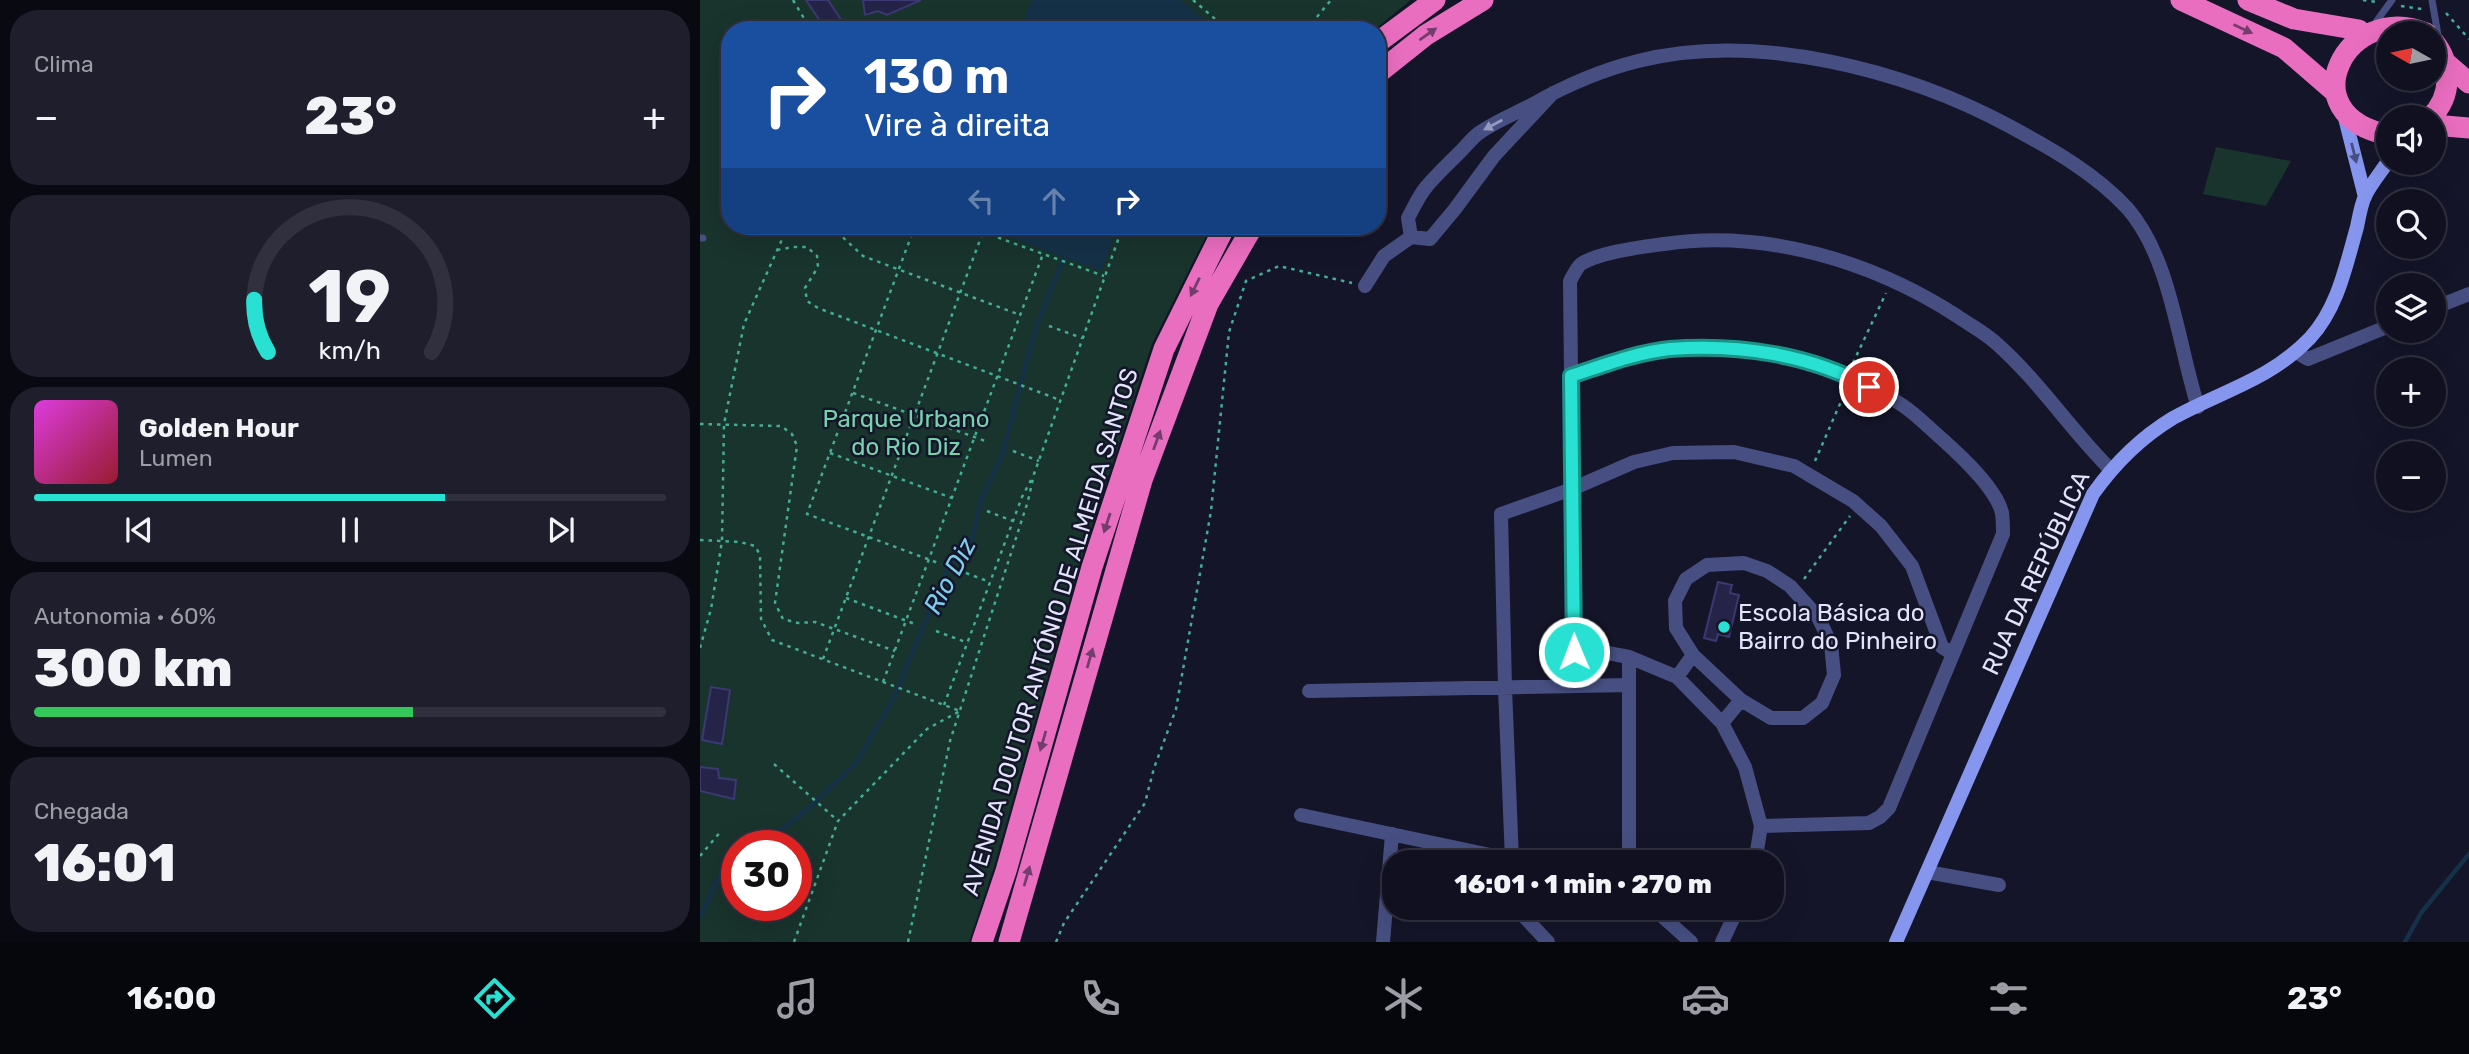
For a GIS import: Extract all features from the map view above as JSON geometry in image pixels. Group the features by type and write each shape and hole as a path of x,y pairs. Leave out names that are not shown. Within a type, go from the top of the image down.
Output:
{"highway":[{"path":"1386,36 1435,0"},
{"path":"1386,67 1426,35 1483,0"},
{"path":"2181,0 2284,47 2339,100 2355,122 2376,132"},
{"path":"2248,0 2294,19 2368,26 2376,24"},
{"path":"2339,100 2334,75 2337,57 2346,42 2368,26"},
{"path":"2446,58 2469,83"},
{"path":"2446,126 2469,128"},
{"name":"AVENIDA DOUTOR ANTÓNIO DE ALMEIDA SANTOS","path":"982,942 1006,871 1092,567 1164,349 1221,235"},
{"name":"AVENIDA DOUTOR ANTÓNIO DE ALMEIDA SANTOS","path":"1009,942 1142,480 1208,304 1248,235"}],"street":[{"path":"1411,237 1408,218 1426,187 1477,134 1553,93 1594,75 1638,61 1678,54 1717,51 1815,59 1902,80 1991,116 2035,139 2079,167 2105,188 2128,210 2147,237 2162,267 2198,407"},
{"path":"1365,286 1384,256 1411,237 1430,239 1494,156 1553,93"},
{"path":"2339,100 2365,197"},
{"path":"2365,197 2379,175"},
{"name":"RUA DA REPÚBLICA","path":"1896,942 2093,494 2110,469 2141,440 2174,418 2259,377 2296,352 2312,336 2341,282 2365,197"},
{"path":"1574,686 1570,281 1581,264 1619,251 1679,242 1744,242 1814,252 1892,280 1927,297 1995,341 2039,386 2089,448 2110,469"},
{"path":"2446,303 2469,293"},
{"path":"2296,352 2308,359 2376,331"},
{"path":"1571,376 1605,364 1667,349 1715,348 1807,360 1850,376 1903,405 1949,445 1985,483 2001,512 2003,534 1889,808 1869,823 1762,826"},
{"path":"1512,850 1501,514 1634,463 1673,453 1734,452 1794,466 1858,505 1881,526 1912,566 1942,647 1953,654"},
{"path":"1744,563 1767,571 1795,591 1818,617 1831,644 1834,675 1822,703 1802,718 1771,718 1741,700 1693,655 1676,628 1675,601 1686,579 1707,565 1744,563"},
{"path":"1574,652 1629,657 1677,677 1722,723 1745,766 1762,826 1757,850"},
{"path":"1677,677 1693,655"},
{"path":"1629,657 1629,850"},
{"path":"1309,691 1629,685"},
{"path":"1722,723 1741,700"},
{"path":"1301,815 1466,850"},
{"path":"1383,942 1392,834"},
{"path":"1927,872 1999,885"},
{"path":"1527,920 1548,942"},
{"path":"1666,920 1691,942"},
{"path":"1723,942 1733,920"}],"lane":[{"path":"2432,0 2435,21"},
{"path":"2368,26 2390,2"}],"path":[{"path":"793,0 806,21"},
{"path":"1193,0 1218,21"},
{"path":"1314,21 1331,0"},
{"path":"2363,0 2390,2 2446,13 2469,39"},
{"path":"700,648 711,609 722,541 724,424 744,324 784,235"},
{"path":"840,235 863,256 1020,315"},
{"path":"912,235 807,514 941,564"},
{"path":"823,660 982,235"},
{"path":"991,235 1104,276"},
{"path":"944,705 1013,521 1039,461 1120,235"},
{"path":"777,250 807,247 817,256 818,267 805,288 807,301 818,308 1060,400"},
{"path":"883,682 1043,254"},
{"path":"1056,942 1064,923 1145,803 1154,768 1176,709 1211,511 1229,332 1247,281 1279,266 1365,286"},
{"path":"1809,475 1892,280"},
{"path":"1049,326 1082,338"},
{"path":"853,393 988,442"},
{"path":"700,424 781,426 792,434 797,446 775,603 783,619 798,623 815,622 895,651"},
{"path":"1013,451 1039,461"},
{"path":"830,453 952,498"},
{"path":"908,942 950,741 1028,501 1034,474"},
{"path":"1795,591 1858,505"},
{"path":"987,511 1013,521"},
{"path":"700,540 740,542 755,546 760,555 761,619 772,640 960,711"},
{"path":"966,573 990,582"},
{"path":"846,598 915,624"},
{"path":"936,631 968,643"},
{"path":"794,942 838,821 927,729 960,711"},
{"path":"774,764 838,821"},
{"path":"700,856 721,831"}],"green space":[{"name":"Parque Urbano do Rio Diz","path":"700,0 1411,0 1385,21 721,21 721,235 1206,235 1152,344 1080,563 994,867 969,942 700,942"},
{"path":"2216,147 2291,161 2266,206 2203,194"}],"water":[{"path":"1033,0 1181,0 1206,21 1024,21"},
{"path":"1004,235 1115,235 1101,271"}],"building":[{"path":"806,0 828,0 842,21 820,21"},
{"path":"863,0 921,0 887,15 878,11 865,15"},
{"path":"1718,582 1732,585 1730,593 1739,595 1729,637 1718,634 1716,641 1704,638"},
{"path":"711,687 730,690 722,744 702,740"},
{"path":"700,767 718,769 719,778 736,780 734,799 700,791"}],"waterway":[{"name":"Rio Diz","path":"781,830 809,808 857,762 893,699 946,572 971,543 981,500 1002,455 1036,327 1066,252"},
{"path":"2405,942 2421,913 2469,854"},
{"name":"Rio Diz","path":"700,916 721,875"}],"place":[{"name":"Escola Básica do Bairro do Pinheiro","path":"1724,627"}],"route":[{"path":"1574,652 1571,376 1605,364 1667,349 1715,348 1807,360 1847,375 1869,387"}]}
